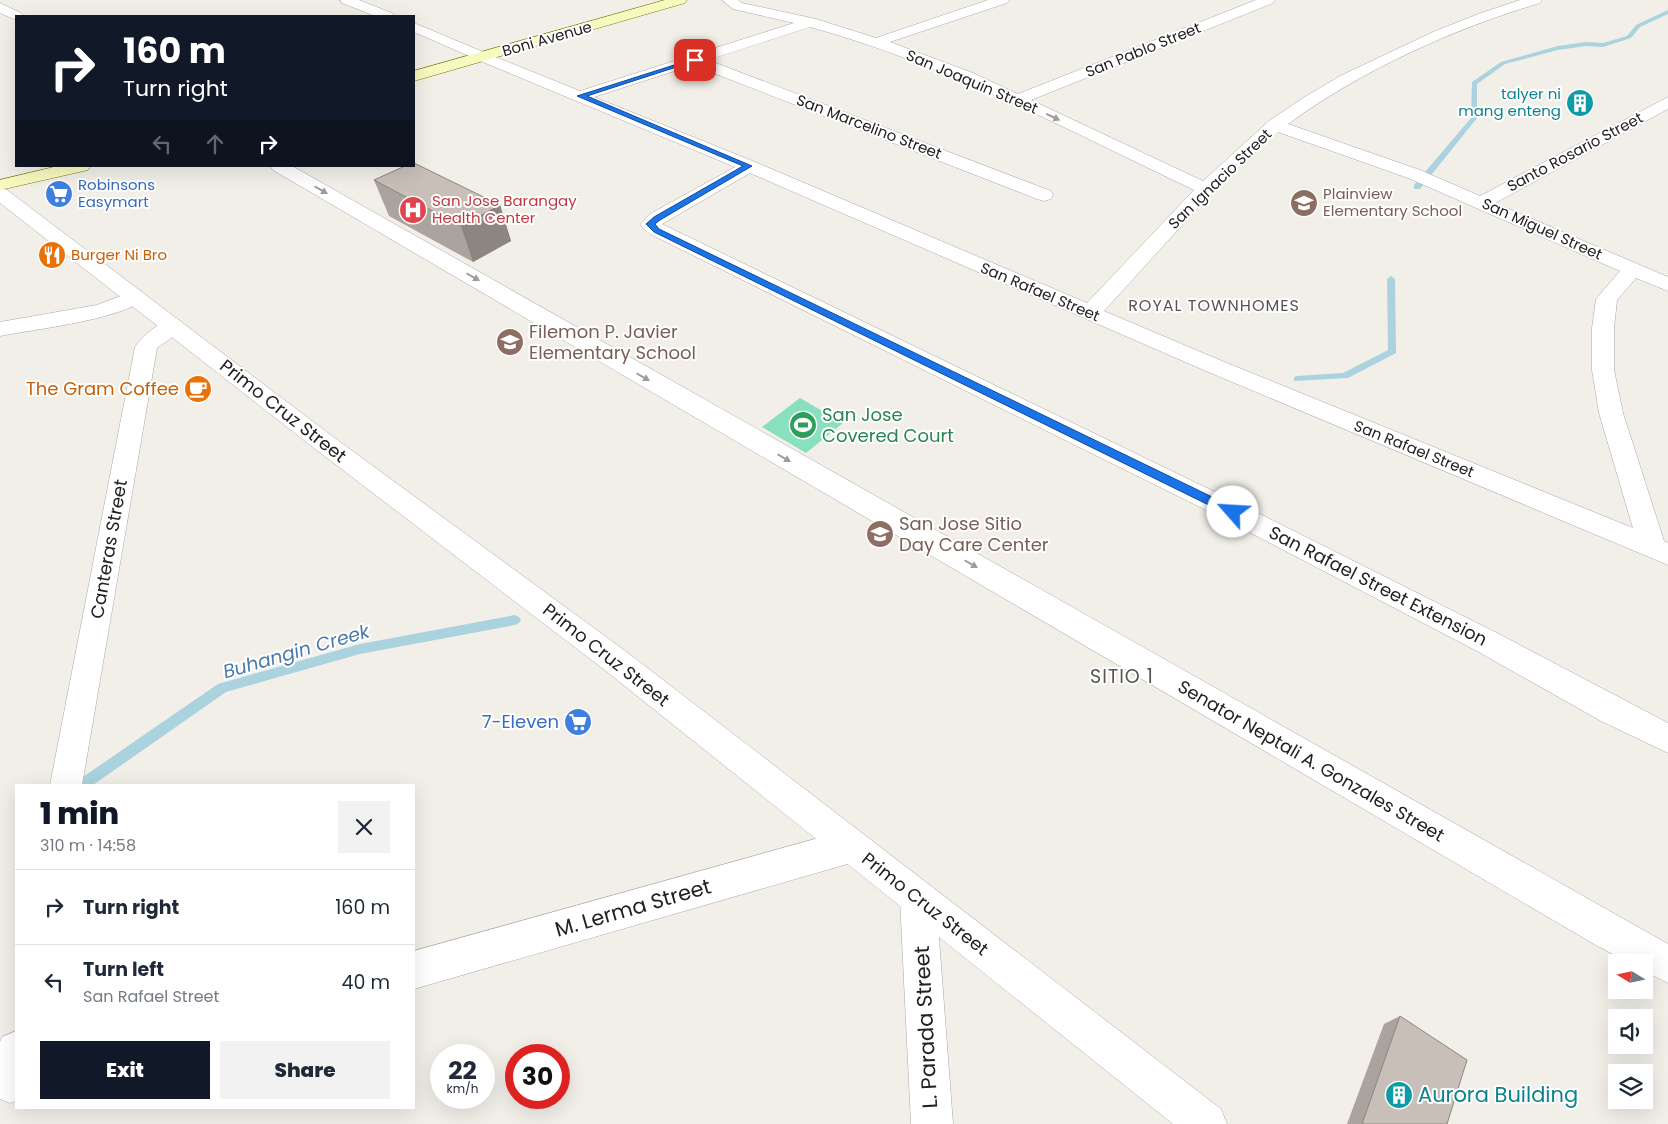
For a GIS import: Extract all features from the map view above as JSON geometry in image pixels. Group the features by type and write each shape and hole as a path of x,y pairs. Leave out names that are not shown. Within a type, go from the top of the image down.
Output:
{"main road":[{"name":"Boni Avenue","path":"415,76 476,53 645,0"},
{"name":"Boni Avenue","path":"415,66 476,53 680,0"},
{"path":"0,173 26,167"},
{"path":"0,185 78,167"}],"street":[{"path":"348,0 385,15"},
{"name":"San Joaquin Street","path":"729,0 738,6 811,22 877,42 967,76 1206,189"},
{"name":"San Joaquin Street","path":"764,0 794,6 898,35 949,53 1001,75"},
{"path":"877,42 1002,0"},
{"name":"San Pablo Street","path":"1018,100 1268,0"},
{"name":"San Ignacio Street","path":"1090,313 1206,189 1275,125 1346,79 1475,21 1507,8 1535,0"},
{"path":"0,7 15,15"},
{"path":"580,96 811,22"},
{"name":"San Rafael Street","path":"415,28 749,166 1090,313 1660,551"},
{"name":"San Marcelino Street","path":"695,60 1044,195"},
{"name":"San Joaquin Street","path":"1017,82 1059,100"},
{"name":"Santo Rosario Street","path":"1482,202 1668,102"},
{"name":"San Miguel Street","path":"1275,125 1414,174 1482,202 1668,285"},
{"name":"San Rafael Street Extension","path":"749,166 657,218 650,224 656,230 1233,512 1485,641 1612,711 1668,739"},
{"name":"Senator Neptali A. Gonzales Street","path":"281,167 1668,964"},
{"path":"1201,168 1219,177"},
{"name":"Primo Cruz Street","path":"0,194 323,442 617,662 1206,1124"},
{"path":"1633,269 1607,299 1603,328 1603,370 1611,414 1660,551"},
{"path":"0,329 100,311 134,297"},
{"name":"Canteras Street","path":"67,776 146,347 152,339 173,326"},
{"name":"M. Lerma Street","path":"415,970 851,846"},
{"name":"L. Parada Street","path":"918,899 932,1124"}],"green space":[{"name":"San Jose Covered Court","path":"800,398 843,423 806,453 762,427"}],"building":[{"path":"415,163 500,205 461,226 374,180 403,167 415,167"},
{"name":"Aurora Building","path":"1400,1016 1467,1060 1447,1124 1362,1124"}],"waterway":[{"name":"Buhangin Creek","path":"1417,187 1474,118 1474,83 1503,63 1558,48 1586,44 1603,45 1629,37 1638,26 1668,12"},
{"name":"Buhangin Creek","path":"1297,379 1345,376 1393,351 1391,279"},
{"name":"Buhangin Creek","path":"83,784 222,688 360,649 515,620"}],"place":[{"name":"talyer ni mang enteng","path":"1580,103"},
{"name":"Robinsons Easymart","path":"59,194"},
{"name":"Plainview Elementary School","path":"1304,203"},
{"name":"San Jose Barangay Health Center","path":"413,210"},
{"name":"Burger Ni Bro","path":"52,255"},
{"name":"Filemon P. Javier Elementary School","path":"510,342"},
{"name":"The Gram Coffee","path":"198,389"},
{"name":"San Jose Covered Court","path":"803,425"},
{"name":"San Jose Sitio Day Care Center","path":"880,534"},
{"name":"7-Eleven","path":"578,722"},
{"name":"Aurora Building","path":"1399,1095"}],"district":[{"name":"ROYAL TOWNHOMES","path":"1214,305"},
{"name":"SITIO 1","path":"1122,676"}],"route":[{"path":"695,60 580,96 749,166 657,218 650,224 656,230 1233,512"}]}
